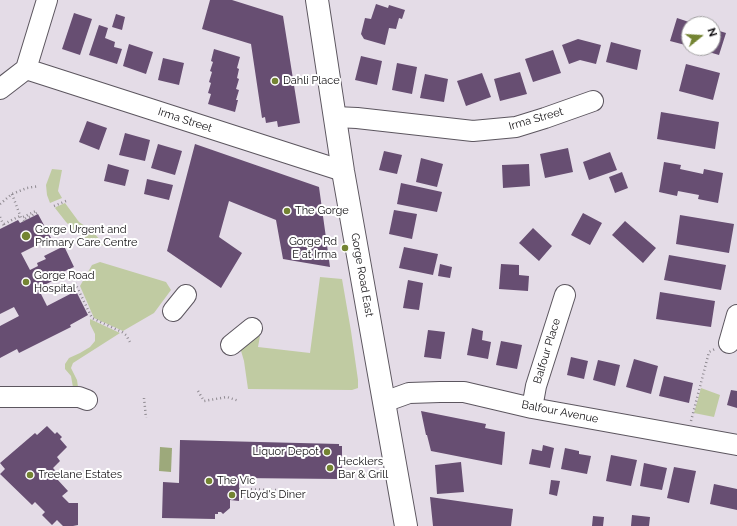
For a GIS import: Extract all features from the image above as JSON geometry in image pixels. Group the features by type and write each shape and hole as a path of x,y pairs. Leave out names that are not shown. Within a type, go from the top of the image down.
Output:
{"main road":[{"name":"Gorge Road East","path":"317,0 343,171 406,526"}],"street":[{"path":"0,89 26,69 47,0"},
{"name":"Irma Street","path":"26,69 343,171"},
{"name":"Irma Street","path":"335,117 357,118 472,131 516,127 593,101"},
{"path":"173,311 186,295"},
{"name":"Balfour Place","path":"532,408 536,386 564,295"},
{"path":"729,343 737,315"},
{"path":"231,345 252,328"},
{"name":"Balfour Avenue","path":"384,402 409,393 464,392 532,408 737,445"},
{"path":"0,397 78,397 87,400"}],"path":[{"path":"0,204 12,194 27,188 39,186"},
{"path":"12,194 20,216"},
{"path":"54,206 66,201"},
{"path":"0,217 4,225 20,216 21,218 36,211 37,214 23,220 24,221"},
{"path":"74,284 92,318 122,332 126,335 131,344"},
{"path":"687,435 709,352 729,343"},
{"path":"198,391 204,401 227,397 239,401"},
{"path":"144,398 146,418"},
{"path":"239,489 276,490"}],"shaded area":[{"path":"52,169 62,170 58,191 62,198 50,203 46,185"},
{"path":"65,203 79,222 91,230 105,245 104,246 78,234 66,222 55,208"},
{"path":"100,262 166,282 171,290 154,313 123,331 94,318 80,286 92,265"},
{"path":"320,277 342,279 351,331 358,388 352,390 248,389 244,361 239,344 248,338 260,336 258,347 310,353"},
{"path":"90,319 120,333 73,363 71,368 77,380 79,394 74,393 71,376 65,369 65,364 69,358 90,347 95,341 95,334 90,324"},
{"path":"701,388 720,395 714,417 694,413"},
{"path":"160,447 172,448 171,472 159,471"}],"building":[{"name":"Dahli Place","path":"210,0 232,0 283,16 300,123 278,127 277,121 266,123 265,117 262,118 251,44 202,29"},
{"path":"376,4 388,8 389,5 405,10 402,19 399,18 396,29 389,28 385,45 364,39 361,34 365,18 371,19"},
{"path":"74,13 92,19 80,55 62,49"},
{"path":"116,14 125,17 122,30 112,27"},
{"path":"677,18 681,19 681,44 670,41"},
{"path":"99,25 108,28 105,38 115,42 114,47 122,49 117,64 89,55"},
{"path":"721,31 726,33 721,49"},
{"path":"578,39 601,45 596,64 580,60 569,64 562,45"},
{"path":"611,42 641,50 637,70 606,62"},
{"path":"129,44 153,52 146,74 123,66"},
{"path":"214,49 240,57 237,68 239,69 237,78 239,79 236,89 239,90 235,112 208,104 211,94 208,93 211,83 209,82 212,72 210,71 213,62 211,61"},
{"path":"553,50 561,73 533,82 525,59"},
{"path":"361,56 382,61 377,85 355,80"},
{"path":"163,58 184,63 179,85 158,80"},
{"path":"397,63 417,67 412,94 392,90"},
{"path":"686,64 720,73 713,100 679,91"},
{"path":"520,72 527,94 500,101 494,79"},
{"path":"482,73 491,97 466,106 457,81"},
{"path":"425,74 448,79 444,102 420,98"},
{"path":"661,112 719,122 715,149 657,139"},
{"path":"87,121 107,128 99,150 79,142"},
{"path":"125,133 150,140 145,161 119,155"},
{"path":"158,144 182,151 175,175 151,168"},
{"name":"The Gorge","path":"195,144 319,187 330,267 283,259 276,220 229,201 219,237 242,253 221,288 167,251"},
{"path":"568,148 573,172 545,178 540,154"},
{"path":"384,151 402,155 397,174 379,170"},
{"path":"610,152 617,170 589,180 583,162"},
{"path":"421,158 443,164 437,187 416,182"},
{"path":"664,162 681,165 680,169 703,174 704,169 723,173 718,203 698,199 699,195 678,191 677,196 659,192"},
{"path":"108,164 129,170 125,186 104,181"},
{"path":"529,164 530,186 503,188 502,165"},
{"path":"622,172 628,188 615,193 609,177"},
{"path":"147,179 173,185 169,200 144,194"},
{"path":"401,183 442,192 437,212 397,204"},
{"path":"394,210 417,214 412,239 389,234"},
{"path":"583,213 602,223 590,245 571,235"},
{"name":"Gorge Road Hospital","path":"38,214 51,238 21,253 30,270 38,266 37,263 46,259 44,256 64,246 74,267 63,272 65,275 38,288 47,306 76,291 88,315 70,325 71,327 19,353 17,349 0,358 0,326 19,316 14,307 0,314 0,229 18,220 20,223"},
{"path":"680,215 734,224 729,253 676,244"},
{"path":"625,221 656,248 643,263 612,235"},
{"path":"533,228 552,246 539,261 519,243"},
{"path":"404,247 438,254 433,275 399,268"},
{"path":"669,255 726,265 721,290 664,280"},
{"path":"440,264 452,267 450,278 438,276"},
{"path":"501,264 519,265 519,275 529,276 528,291 499,289"},
{"path":"408,280 423,283 419,310 403,308"},
{"path":"660,292 715,301 711,327 656,319"},
{"path":"472,328 483,331 482,340 491,342 488,359 467,355"},
{"path":"428,330 445,332 441,359 424,357"},
{"path":"501,341 522,345 517,369 496,365"},
{"path":"571,357 588,361 584,379 567,375"},
{"path":"634,359 658,366 651,394 626,387"},
{"path":"598,360 620,365 615,386 593,380"},
{"path":"664,376 693,383 689,403 659,396"},
{"path":"731,390 737,391 737,408 727,405"},
{"path":"421,411 486,424 485,428 505,432 502,465 431,451"},
{"name":"Treelane Estates","path":"47,426 55,434 57,432 62,437 60,439 67,447 57,457 60,461 53,468 60,476 57,479 68,491 62,496 69,503 78,503 78,525 63,526 57,520 52,525 42,515 45,512 35,502 32,505 0,474 5,469 0,463 35,433 37,435"},
{"name":"The Vic","path":"180,440 339,444 339,446 342,446 342,458 338,457 338,464 342,465 342,477 338,477 338,479 239,478 239,501 230,500 230,508 223,514 218,512 218,514 215,514 215,519 162,518 163,482 179,483"},
{"path":"543,445 554,448 550,468 529,464 532,449 542,451"},
{"path":"565,448 579,451 579,454 591,456 587,474 561,469"},
{"path":"611,455 637,460 631,486 606,481"},
{"path":"461,462 464,492 437,494 435,465"},
{"path":"644,463 667,468 662,490 640,486"},
{"path":"674,467 696,471 689,503 667,498"},
{"path":"551,480 560,481 557,496 549,494"},
{"path":"714,484 737,489 737,510 710,504"},
{"path":"430,497 513,509 511,526 433,526"},
{"path":"632,515 650,517 649,526 631,526"},
{"path":"593,516 604,517 603,526 592,526"}],"place":[{"name":"Dahli Place","path":"275,81"},
{"name":"The Gorge","path":"287,211"},
{"name":"Gorge Urgent and Primary Care Centre","path":"26,236"},
{"name":"Gorge Rd E at Irma","path":"345,248"},
{"name":"Gorge Road Hospital","path":"26,282"},
{"name":"Liquor Depot","path":"327,452"},
{"name":"Hecklers Bar & Grill","path":"330,468"},
{"name":"Treelane Estates","path":"30,475"},
{"name":"The Vic","path":"209,481"},
{"name":"Floyd's Diner","path":"232,495"}]}
